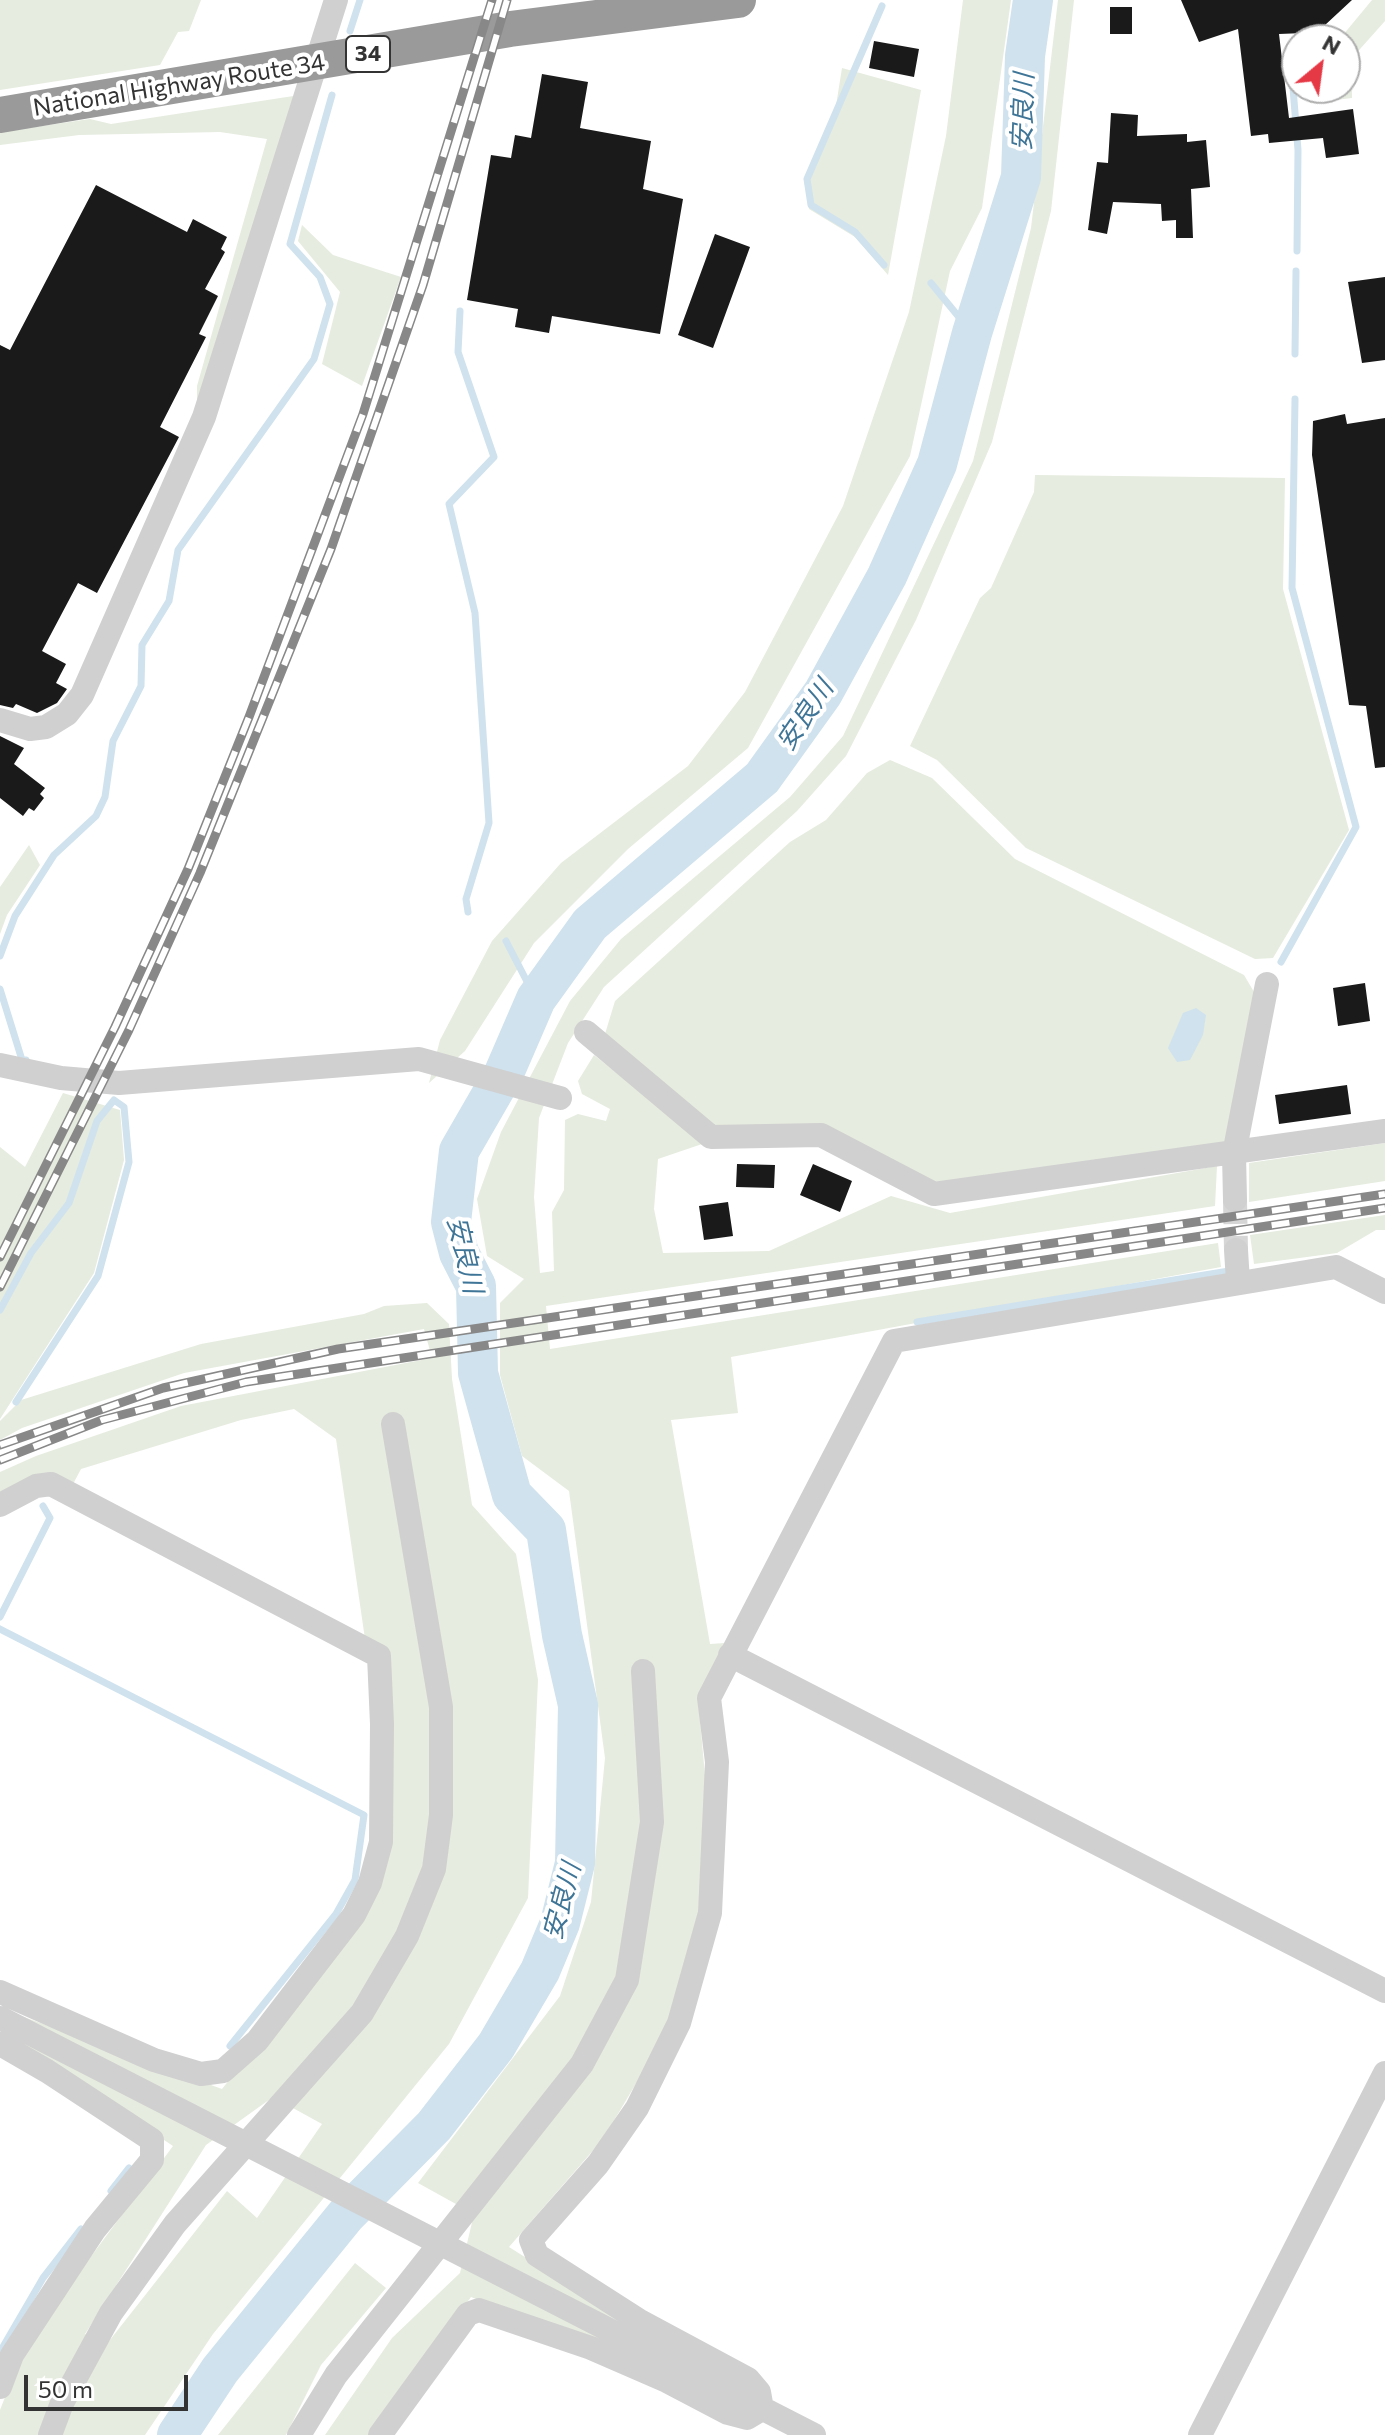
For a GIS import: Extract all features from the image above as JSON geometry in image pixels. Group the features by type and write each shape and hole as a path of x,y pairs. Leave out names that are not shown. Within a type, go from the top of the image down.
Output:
{"highway":[{"name":"National Highway Route 34","path":"0,115 510,29 738,0"}],"street":[{"path":"0,720 30,729 46,727 67,714 82,695 204,417 280,185 336,0"},
{"path":"1235,1200 1234,1154 1267,984"},
{"path":"586,1032 711,1137 821,1135 934,1194 1385,1131"},
{"path":"0,1065 61,1078 119,1083 419,1059 555,1096"},
{"path":"1236,1250 1238,1282"},
{"path":"762,2409 759,2392 748,2379 640,2321 531,2248 531,2240 598,2164 637,2108 679,2023 710,1913 717,1762 709,1698 894,1341 1336,1267 1385,1292"},
{"path":"50,2435 62,2403 111,2313 175,2224 252,2147 362,2013 407,1936 434,1869 441,1815 441,1707 393,1424"},
{"path":"0,1505 36,1486 51,1484 379,1656 382,1724 381,1842 370,1883 354,1915 257,2041 223,2071 201,2074 154,2060 0,1992"},
{"path":"730,1655 1385,1991"},
{"path":"299,2435 336,2375 436,2242 582,2064 627,1980 652,1822 643,1671"},
{"path":"0,2018 814,2435"},
{"path":"0,2044 152,2140 152,2160 95,2229 12,2355 0,2387"},
{"path":"1200,2435 1385,2073"},
{"path":"380,2435 468,2314 479,2310 604,2354 728,2413 747,2418 762,2409"}],"shaded area":[{"path":"0,0 201,0 189,31 178,32 160,65 0,90"},
{"path":"963,0 1011,0 982,208 950,271 910,456 748,748 628,849 534,943 465,1051 429,1083 440,1040 492,941 561,863 688,766 745,692 843,506 909,312 946,136"},
{"path":"1058,0 1074,0 1051,211 992,442 916,620 846,756 797,811 604,987 568,1043 539,1118 534,1197 540,1273 554,1271 552,1212 564,1190 565,1120 578,1114 606,1121 610,1109 582,1094 578,1081 594,1055 705,1143 658,1159 654,1209 663,1253 769,1251 891,1196 950,1213 1217,1166 1215,1206 546,1306 550,1349 1218,1243 1221,1267 731,1357 738,1413 671,1420 710,1644 725,1643 698,1698 708,1809 702,1926 669,2028 603,2139 509,2247 656,2340 645,2361 471,2297 369,2435 325,2435 392,2338 460,2273 474,2214 418,2183 560,1996 591,1902 605,1758 569,1491 522,1456 500,1375 500,1303 524,1279 487,1256 477,1199 501,1132 570,1001 621,939 790,797 843,736 973,461 1031,228"},
{"path":"1372,0 1385,0 1385,21 1361,48 1361,24 1352,24"},
{"path":"842,68 921,90 888,275 855,237 809,209 804,179 835,112"},
{"path":"300,95 197,418 197,386 267,139 220,132 79,135 0,145 0,132 90,119 111,124"},
{"path":"302,225 333,255 401,277 362,386 322,364 340,292 298,241"},
{"path":"1035,475 1285,478 1283,589 1349,830 1273,958 1255,959 1026,848 937,760 910,746 980,598 991,588 1034,492"},
{"path":"890,760 932,778 1015,859 1244,975 1257,997 1230,1142 933,1184 822,1124 711,1131 605,1034 615,1001 790,842 826,820 867,773"},
{"path":"29,845 40,865 7,915 0,934 0,887"},
{"path":"63,1093 120,1110 124,1160 94,1273 0,1419 0,1147 25,1167"},
{"path":"1385,1143 1385,1181 1249,1202 1249,1163"},
{"path":"1385,1215 1385,1230 1376,1230 1337,1253 1254,1264 1250,1235"},
{"path":"427,1303 449,1324 452,1379 472,1505 516,1554 538,1680 528,1898 449,2044 213,2334 145,2435 0,2435 0,2410 26,2344 173,2146 0,2030 13,2013 222,2089 371,1902 393,1840 385,1649 365,1639 336,1439 294,1409 241,1420 81,1469 72,1486 0,1497 0,1472 36,1456 181,1406 432,1358 424,1329 184,1373 22,1428 0,1440 0,1421 21,1400 201,1344 364,1314 384,1306","holes":["273,2097 322,2124 257,2218 227,2191 106,2345 85,2334 206,2145"]},
{"path":"355,2263 386,2288 321,2365 286,2435 218,2435"}],"water":[{"path":"1196,1008 1206,1015 1203,1035 1190,1060 1177,1062 1168,1048 1183,1013"}],"building":[{"path":"1181,0 1352,0 1326,24 1281,24 1281,104 1287,104 1289,118 1353,109 1359,154 1326,158 1323,138 1269,143 1268,134 1251,136 1238,29 1199,42"},
{"path":"1110,7 1132,7 1132,34 1110,34"},
{"path":"874,41 919,49 914,77 869,68"},
{"path":"542,74 588,82 580,128 651,141 643,189 683,199 660,334 552,316 549,333 515,327 518,309 467,300 491,155 511,158 515,135 531,138"},
{"path":"1111,113 1138,115 1137,136 1187,134 1187,142 1206,140 1210,187 1191,189 1193,238 1176,238 1176,220 1162,221 1161,204 1113,202 1107,234 1088,230 1097,162 1108,163"},
{"path":"96,185 187,232 193,219 227,237 221,249 225,252 205,289 218,296 199,334 206,337 160,427 179,437 97,593 78,583 42,651 66,664 56,683 67,689 57,703 37,713 16,704 13,708 0,705 0,345 10,350"},
{"path":"715,234 750,247 713,348 678,335"},
{"path":"1385,277 1385,360 1362,363 1348,282"},
{"path":"1345,414 1347,424 1385,418 1385,767 1375,768 1366,706 1349,705 1312,455 1313,421"},
{"path":"0,736 24,748 14,764 45,788 40,794 44,798 34,811 29,808 23,816 0,798"},
{"path":"1365,983 1370,1021 1338,1026 1333,988"},
{"path":"1347,1085 1351,1114 1279,1124 1275,1095"},
{"path":"737,1164 775,1165 774,1188 736,1187"},
{"path":"813,1164 852,1181 840,1212 800,1195"},
{"path":"728,1202 733,1236 704,1240 699,1206"}],"waterway":[{"path":"350,31 360,0"},
{"name":"安良川","path":"177,2435 220,2370 346,2215 434,2126 496,2046 540,1971 560,1923 575,1863 578,1705 562,1635 546,1530 512,1495 478,1373 476,1286 459,1253 451,1222 459,1151 504,1073 536,999 590,924 762,778 823,693 887,576 937,464 972,333 1021,177 1025,56 1033,0"},
{"path":"882,6 807,179 811,205 855,232 884,265"},
{"path":"0,956 15,916 54,855 96,816 105,797 113,741 141,686 142,645 169,601 178,550 314,359 330,304 320,277 290,244 332,95"},
{"path":"1294,104 1298,150 1297,251"},
{"path":"1295,354 1296,271"},
{"path":"931,283 972,333"},
{"path":"460,311 458,352 494,457 449,504 475,613 489,823 466,899 468,912"},
{"path":"1281,962 1356,827 1292,588 1295,399"},
{"path":"506,941 536,999"},
{"path":"0,989 22,1060 26,1060"},
{"path":"0,1310 31,1253 69,1203 97,1121 114,1100 124,1107 129,1162 98,1276 16,1402"},
{"path":"917,1322 1229,1271 1230,1266"},
{"path":"0,1617 50,1518 43,1506"},
{"path":"0,1629 364,1815 355,1880 336,1914 230,2046"},
{"path":"111,2191 129,2168"},
{"path":"0,2352 43,2278 81,2229"}],"tunnel":[{"path":"1235,1200 1236,1250"}],"railway":[{"path":"0,1257 115,1027 188,869 249,717 363,414 492,0"},
{"path":"0,1287 129,1030 200,873 331,549 423,285 507,0"},
{"path":"0,1445 163,1388 338,1349 1385,1194"},
{"path":"0,1460 102,1420 246,1382 1385,1208"}]}
